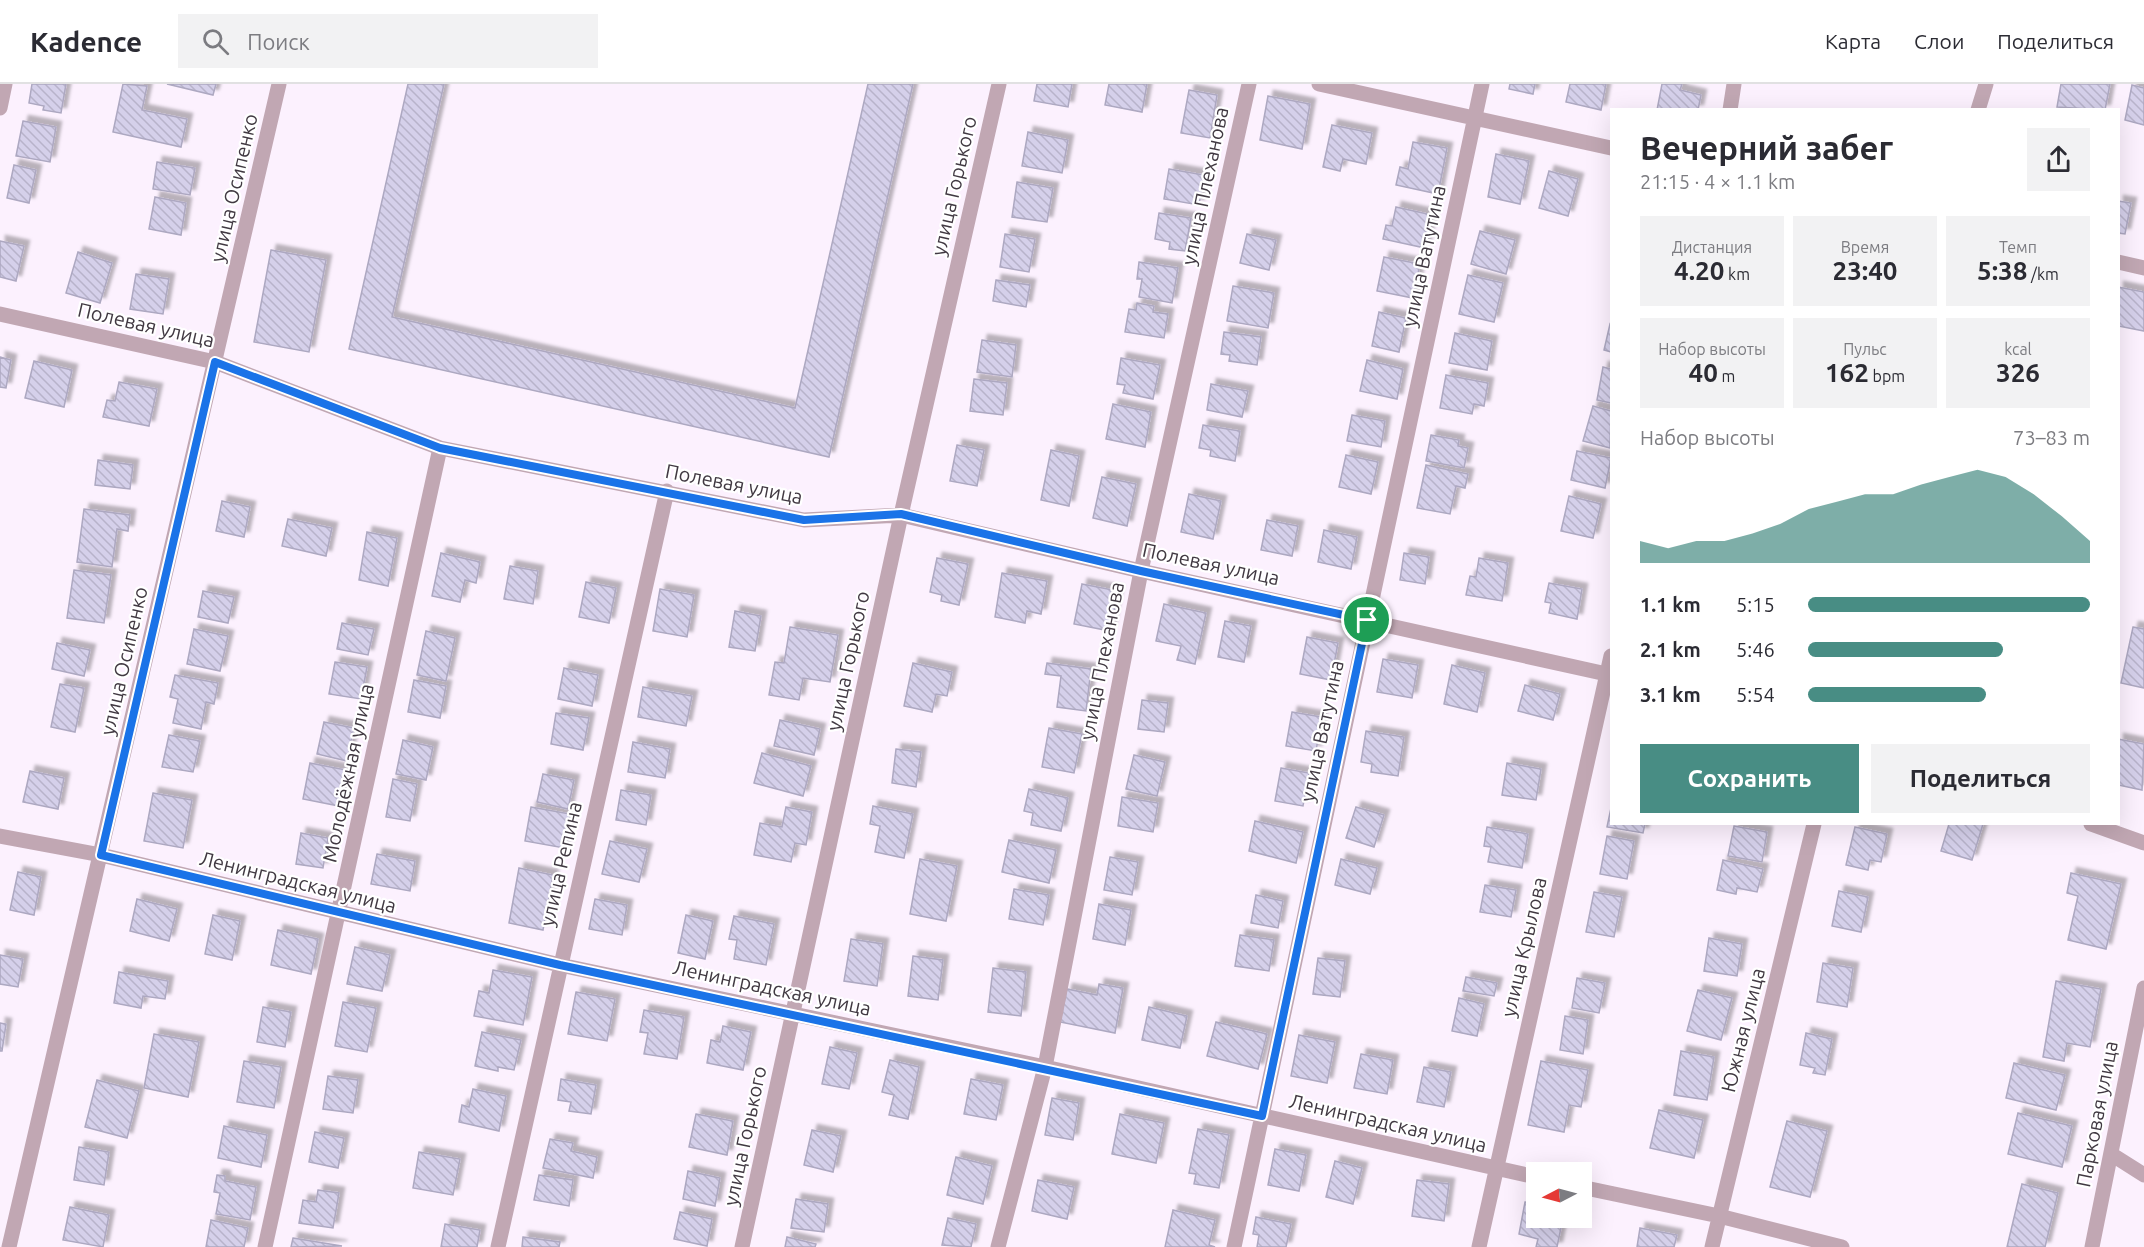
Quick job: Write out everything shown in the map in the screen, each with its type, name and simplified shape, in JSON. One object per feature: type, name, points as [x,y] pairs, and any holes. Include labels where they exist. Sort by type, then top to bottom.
[{"type":"street","points":[[0,108],[5,84]]},
{"type":"street","name":"улица Осипенко","points":[[9,1247],[279,84]]},
{"type":"street","name":"улица Горького","points":[[742,1247],[901,514],[999,84]]},
{"type":"street","name":"улица Плеханова","points":[[998,1247],[1045,1067],[1141,571],[1249,84]]},
{"type":"street","points":[[1319,84],[1610,148]]},
{"type":"street","name":"улица Ватутина","points":[[1234,1247],[1482,84]]},
{"type":"street","points":[[1730,108],[1734,84]]},
{"type":"street","points":[[1979,108],[1986,84]]},
{"type":"street","points":[[2120,262],[2144,268]]},
{"type":"street","name":"Полевая улица","points":[[0,314],[215,362],[440,448],[667,491],[804,520],[901,514],[1141,571],[1609,675]]},
{"type":"street","name":"Молодёжная улица","points":[[265,1247],[440,448]]},
{"type":"street","name":"улица Репина","points":[[498,1247],[667,491]]},
{"type":"street","name":"улица Крылова","points":[[1479,1247],[1609,675]]},
{"type":"street","name":"Южная улица","points":[[1712,1247],[1814,825]]},
{"type":"street","points":[[2094,825],[2144,843]]},
{"type":"street","name":"Ленинградская улица","points":[[0,836],[101,855],[339,914],[560,965],[1045,1067],[1526,1175]]},
{"type":"street","name":"Парковая улица","points":[[2092,1247],[2144,988]]},
{"type":"street","points":[[2111,1154],[2144,1175]]},
{"type":"street","points":[[1592,1189],[1719,1216],[1842,1247]]},
{"type":"building","points":[[32,84],[66,84],[61,113],[43,110],[44,106],[29,103]]},
{"type":"building","points":[[123,84],[147,86],[142,110],[187,119],[181,147],[113,132]]},
{"type":"building","points":[[167,84],[216,84],[213,95]]},
{"type":"building","points":[[408,84],[444,84],[392,317],[795,408],[868,84],[913,84],[829,457],[349,349]]},
{"type":"building","points":[[1037,84],[1072,84],[1068,107],[1034,101]]},
{"type":"building","points":[[1109,84],[1147,84],[1142,112],[1105,105]]},
{"type":"building","points":[[1510,84],[1535,84],[1533,94],[1509,89]]},
{"type":"building","points":[[1570,84],[1606,84],[1601,110],[1566,102]]},
{"type":"building","points":[[1662,84],[1682,84],[1680,90],[1701,95],[1698,108],[1657,108]]},
{"type":"building","points":[[2061,84],[2110,84],[2105,108],[2057,107]]},
{"type":"building","points":[[2132,85],[2144,88],[2144,125],[2125,120]]},
{"type":"building","points":[[1189,90],[1217,95],[1210,138],[1181,133]]},
{"type":"building","points":[[1268,96],[1310,104],[1302,149],[1260,140]]},
{"type":"building","points":[[23,121],[56,127],[50,162],[16,156]]},
{"type":"building","points":[[1332,125],[1372,133],[1366,164],[1343,159],[1340,171],[1323,167]]},
{"type":"building","points":[[1028,132],[1068,140],[1062,173],[1022,166]]},
{"type":"building","points":[[1413,142],[1447,148],[1438,194],[1396,185],[1400,167],[1408,169]]},
{"type":"building","points":[[1496,154],[1529,161],[1520,204],[1488,197]]},
{"type":"building","points":[[157,162],[195,168],[190,195],[153,189]]},
{"type":"building","points":[[14,165],[36,170],[29,203],[7,198]]},
{"type":"building","points":[[1169,169],[1204,175],[1199,205],[1164,199]]},
{"type":"building","points":[[1549,171],[1578,179],[1568,216],[1539,208]]},
{"type":"building","points":[[1017,182],[1053,188],[1047,222],[1012,217]]},
{"type":"building","points":[[155,197],[186,203],[181,235],[149,229]]},
{"type":"building","points":[[2120,201],[2131,203],[2125,234],[2120,233]]},
{"type":"building","points":[[1396,207],[1432,215],[1425,248],[1383,239],[1386,225],[1392,226]]},
{"type":"building","points":[[1159,213],[1191,218],[1185,251],[1169,249],[1170,242],[1155,239]]},
{"type":"building","points":[[1480,231],[1515,240],[1506,274],[1471,264]]},
{"type":"building","points":[[1005,234],[1035,239],[1029,272],[1000,267]]},
{"type":"building","points":[[1247,234],[1276,240],[1269,270],[1240,263]]},
{"type":"building","points":[[0,241],[24,246],[16,281],[0,277]]},
{"type":"building","points":[[271,250],[326,260],[309,352],[254,342]]},
{"type":"building","points":[[78,252],[112,263],[100,303],[66,293]]},
{"type":"building","points":[[1384,257],[1420,264],[1413,298],[1377,291]]},
{"type":"building","points":[[1139,262],[1178,268],[1172,303],[1139,297],[1142,279],[1137,279]]},
{"type":"building","points":[[136,274],[169,279],[163,314],[130,309]]},
{"type":"building","points":[[1468,275],[1503,283],[1494,322],[1459,314]]},
{"type":"building","points":[[996,280],[1030,285],[1026,307],[993,301]]},
{"type":"building","points":[[1233,286],[1274,293],[1268,328],[1227,321]]},
{"type":"building","points":[[2120,287],[2144,292],[2144,331],[2120,326]]},
{"type":"building","points":[[1137,303],[1154,306],[1153,312],[1168,314],[1164,338],[1125,332],[1129,309],[1136,310]]},
{"type":"building","points":[[1379,312],[1406,318],[1399,352],[1372,346]]},
{"type":"building","points":[[1610,324],[1610,352],[1604,350]]},
{"type":"building","points":[[1224,332],[1261,337],[1257,365],[1229,361],[1230,355],[1221,354]]},
{"type":"building","points":[[1455,333],[1492,341],[1487,370],[1449,363]]},
{"type":"building","points":[[982,340],[1016,345],[1012,377],[977,372]]},
{"type":"building","points":[[0,357],[11,360],[6,388],[0,387]]},
{"type":"building","points":[[1121,358],[1160,365],[1153,399],[1123,393],[1125,385],[1117,384]]},
{"type":"building","points":[[1367,360],[1403,369],[1397,399],[1360,391]]},
{"type":"building","points":[[34,361],[72,370],[64,407],[25,398]]},
{"type":"building","points":[[1603,367],[1610,369],[1610,403],[1597,400]]},
{"type":"building","points":[[1446,375],[1488,383],[1484,406],[1474,404],[1472,414],[1440,408]]},
{"type":"building","points":[[974,379],[1007,383],[1003,415],[970,411]]},
{"type":"building","points":[[119,382],[157,389],[149,426],[103,417],[107,400],[115,401]]},
{"type":"building","points":[[1211,384],[1248,391],[1242,417],[1207,410]]},
{"type":"building","points":[[1113,404],[1151,412],[1145,447],[1106,439]]},
{"type":"building","points":[[1593,406],[1610,411],[1610,448],[1583,441]]},
{"type":"building","points":[[1352,415],[1385,421],[1381,447],[1347,441]]},
{"type":"building","points":[[1203,425],[1240,431],[1235,461],[1210,456],[1211,450],[1199,448]]},
{"type":"building","points":[[1431,435],[1459,440],[1458,446],[1468,448],[1464,468],[1426,461]]},
{"type":"building","points":[[957,445],[984,450],[977,486],[950,481]]},
{"type":"building","points":[[1051,450],[1079,456],[1069,506],[1041,500]]},
{"type":"building","points":[[1577,451],[1610,458],[1605,488],[1571,480]]},
{"type":"building","points":[[1346,455],[1378,462],[1371,494],[1339,487]]},
{"type":"building","points":[[98,460],[133,465],[130,489],[95,485]]},
{"type":"building","points":[[1426,465],[1468,474],[1465,488],[1456,486],[1450,514],[1417,508]]},
{"type":"building","points":[[1102,477],[1136,484],[1127,526],[1093,518]]},
{"type":"building","points":[[1189,494],[1221,501],[1213,539],[1181,532]]},
{"type":"building","points":[[1569,496],[1601,504],[1593,538],[1561,531]]},
{"type":"building","points":[[222,501],[250,507],[244,537],[216,531]]},
{"type":"building","points":[[84,509],[130,515],[128,531],[117,529],[112,567],[77,562]]},
{"type":"building","points":[[288,519],[332,528],[326,556],[282,546]]},
{"type":"building","points":[[1267,520],[1298,526],[1292,556],[1261,550]]},
{"type":"building","points":[[1324,530],[1357,537],[1351,569],[1318,562]]},
{"type":"building","points":[[367,532],[397,538],[388,586],[359,580]]},
{"type":"building","points":[[441,553],[480,562],[476,583],[465,580],[460,602],[432,596]]},
{"type":"building","points":[[1404,553],[1429,557],[1425,584],[1400,580]]},
{"type":"building","points":[[937,558],[968,564],[959,605],[941,601],[942,595],[930,592]]},
{"type":"building","points":[[1479,558],[1508,563],[1502,601],[1466,595],[1470,576],[1476,577]]},
{"type":"building","points":[[510,566],[538,571],[533,604],[504,599]]},
{"type":"building","points":[[74,570],[111,575],[104,623],[67,618]]},
{"type":"building","points":[[1002,573],[1047,581],[1041,614],[1027,611],[1025,623],[995,617]]},
{"type":"building","points":[[586,582],[616,588],[609,623],[579,617]]},
{"type":"building","points":[[1549,583],[1582,589],[1577,619],[1549,613],[1551,603],[1545,602]]},
{"type":"building","points":[[1082,584],[1118,591],[1110,631],[1074,624]]},
{"type":"building","points":[[660,589],[694,595],[687,637],[653,631]]},
{"type":"building","points":[[203,591],[234,597],[228,623],[198,617]]},
{"type":"building","points":[[1164,604],[1206,613],[1195,664],[1177,660],[1181,646],[1156,641]]},
{"type":"building","points":[[735,611],[761,616],[755,651],[729,647]]},
{"type":"building","points":[[1225,621],[1251,626],[1244,662],[1218,657]]},
{"type":"building","points":[[342,623],[374,629],[368,655],[337,649]]},
{"type":"building","points":[[790,627],[838,635],[830,682],[803,678],[799,700],[769,695],[775,662],[784,663]]},
{"type":"building","points":[[2133,627],[2144,629],[2144,688],[2121,683]]},
{"type":"building","points":[[194,629],[228,636],[220,671],[187,664]]},
{"type":"building","points":[[426,631],[455,638],[446,681],[417,675]]},
{"type":"building","points":[[1307,637],[1338,643],[1331,680],[1300,674]]},
{"type":"building","points":[[57,643],[90,650],[84,676],[52,669]]},
{"type":"building","points":[[1383,659],[1418,665],[1412,698],[1377,692]]},
{"type":"building","points":[[335,662],[367,667],[361,699],[329,694]]},
{"type":"building","points":[[913,663],[952,672],[947,696],[936,694],[932,712],[904,706]]},
{"type":"building","points":[[1047,663],[1091,669],[1086,711],[1057,707],[1061,676],[1045,674]]},
{"type":"building","points":[[1452,665],[1485,673],[1477,712],[1444,704]]},
{"type":"building","points":[[564,668],[598,675],[592,706],[558,699]]},
{"type":"building","points":[[175,675],[218,683],[214,704],[206,702],[201,729],[173,723],[178,699],[170,697]]},
{"type":"building","points":[[414,680],[446,686],[440,718],[408,712]]},
{"type":"building","points":[[60,684],[84,688],[75,732],[51,727]]},
{"type":"building","points":[[1525,685],[1560,694],[1553,720],[1518,711]]},
{"type":"building","points":[[643,687],[692,696],[686,726],[638,717]]},
{"type":"building","points":[[1142,700],[1168,703],[1164,732],[1138,729]]},
{"type":"building","points":[[1292,712],[1322,717],[1316,751],[1286,746]]},
{"type":"building","points":[[556,713],[589,718],[583,750],[551,744]]},
{"type":"building","points":[[780,720],[820,729],[814,755],[774,746]]},
{"type":"building","points":[[324,722],[354,728],[347,761],[317,754]]},
{"type":"building","points":[[1049,728],[1082,734],[1074,773],[1042,767]]},
{"type":"building","points":[[1366,731],[1404,737],[1398,776],[1371,772],[1372,764],[1361,762]]},
{"type":"building","points":[[169,735],[200,741],[193,772],[162,767]]},
{"type":"building","points":[[2120,739],[2144,744],[2142,790],[2120,785]]},
{"type":"building","points":[[403,740],[433,747],[426,780],[396,774]]},
{"type":"building","points":[[633,742],[670,749],[665,778],[628,772]]},
{"type":"building","points":[[896,749],[921,752],[916,787],[892,783]]},
{"type":"building","points":[[762,753],[811,766],[803,796],[754,783]]},
{"type":"building","points":[[1134,755],[1165,762],[1157,796],[1126,789]]},
{"type":"building","points":[[310,763],[346,770],[339,806],[303,799]]},
{"type":"building","points":[[1507,763],[1541,769],[1536,800],[1502,795]]},
{"type":"building","points":[[1281,768],[1309,773],[1303,806],[1275,801]]},
{"type":"building","points":[[30,771],[64,778],[58,809],[23,802]]},
{"type":"building","points":[[543,774],[574,780],[568,809],[537,802]]},
{"type":"building","points":[[393,779],[417,784],[410,821],[386,817]]},
{"type":"building","points":[[1029,789],[1068,798],[1061,831],[1031,825],[1033,813],[1024,811]]},
{"type":"building","points":[[621,790],[651,795],[646,825],[616,820]]},
{"type":"building","points":[[153,793],[192,800],[183,848],[144,841]]},
{"type":"building","points":[[1122,797],[1158,803],[1153,832],[1118,826]]},
{"type":"building","points":[[873,806],[913,814],[904,858],[875,852],[880,826],[870,824]]},
{"type":"building","points":[[531,807],[570,814],[564,848],[525,841]]},
{"type":"building","points":[[786,807],[812,812],[806,845],[795,843],[791,862],[754,855],[760,823],[782,827]]},
{"type":"building","points":[[1356,807],[1384,815],[1374,847],[1346,838]]},
{"type":"building","points":[[1610,813],[1610,825],[1645,825],[1643,833],[1607,827]]},
{"type":"building","points":[[1255,821],[1303,832],[1296,863],[1249,851]]},
{"type":"building","points":[[1949,825],[1983,825],[1972,860],[1941,851]]},
{"type":"building","points":[[1734,826],[1767,832],[1762,862],[1728,856]]},
{"type":"building","points":[[1487,827],[1528,834],[1522,868],[1488,862],[1491,847],[1484,846]]},
{"type":"building","points":[[1855,827],[1887,834],[1881,862],[1870,860],[1868,870],[1846,865]]},
{"type":"building","points":[[301,833],[328,838],[323,868],[296,864]]},
{"type":"building","points":[[1607,836],[1634,841],[1627,879],[1600,874]]},
{"type":"building","points":[[1009,840],[1056,850],[1049,883],[1002,872]]},
{"type":"building","points":[[610,841],[647,849],[639,882],[602,874]]},
{"type":"building","points":[[377,854],[415,861],[410,891],[371,884]]},
{"type":"building","points":[[1110,857],[1138,862],[1132,895],[1104,890]]},
{"type":"building","points":[[920,859],[957,866],[946,921],[910,914]]},
{"type":"building","points":[[1341,859],[1377,868],[1370,894],[1335,885]]},
{"type":"building","points":[[1723,860],[1763,869],[1757,892],[1737,888],[1736,894],[1717,890]]},
{"type":"building","points":[[519,868],[553,875],[543,930],[509,923]]},
{"type":"building","points":[[18,872],[41,877],[34,915],[10,910]]},
{"type":"building","points":[[2071,873],[2121,884],[2106,949],[2068,940],[2078,896],[2067,893]]},
{"type":"building","points":[[1485,885],[1516,890],[1511,917],[1480,912]]},
{"type":"building","points":[[1014,889],[1049,895],[1043,925],[1009,919]]},
{"type":"building","points":[[1839,891],[1868,897],[1861,932],[1832,926]]},
{"type":"building","points":[[1594,892],[1622,897],[1614,937],[1586,932]]},
{"type":"building","points":[[1256,895],[1283,901],[1278,928],[1251,923]]},
{"type":"building","points":[[137,899],[177,909],[169,941],[130,931]]},
{"type":"building","points":[[595,899],[627,905],[622,935],[589,929]]},
{"type":"building","points":[[1099,904],[1131,910],[1125,945],[1093,939]]},
{"type":"building","points":[[213,915],[240,921],[232,960],[205,954]]},
{"type":"building","points":[[686,915],[713,921],[705,959],[678,953]]},
{"type":"building","points":[[734,916],[774,924],[766,965],[734,959],[737,940],[729,939]]},
{"type":"building","points":[[278,930],[318,939],[311,974],[271,965]]},
{"type":"building","points":[[1240,935],[1274,940],[1269,971],[1235,966]]},
{"type":"building","points":[[1709,938],[1742,944],[1737,976],[1704,971]]},
{"type":"building","points":[[851,939],[883,944],[877,986],[844,981]]},
{"type":"building","points":[[355,947],[390,955],[382,991],[347,984]]},
{"type":"building","points":[[0,955],[23,959],[18,987],[0,984]]},
{"type":"building","points":[[913,956],[943,960],[938,1000],[908,996]]},
{"type":"building","points":[[1318,958],[1345,961],[1340,997],[1313,994]]},
{"type":"building","points":[[1823,963],[1853,968],[1847,1007],[1817,1002]]},
{"type":"building","points":[[993,968],[1026,972],[1021,1016],[988,1012]]},
{"type":"building","points":[[493,970],[532,977],[523,1025],[474,1016],[479,991],[489,993]]},
{"type":"building","points":[[119,972],[168,981],[165,999],[143,996],[141,1008],[114,1003]]},
{"type":"building","points":[[1466,977],[1497,983],[1494,996],[1463,991]]},
{"type":"building","points":[[1577,978],[1605,983],[1599,1013],[1572,1008]]},
{"type":"building","points":[[2056,981],[2101,989],[2090,1047],[2067,1043],[2064,1061],[2043,1057]]},
{"type":"building","points":[[1099,984],[1123,988],[1115,1033],[1060,1022],[1067,989],[1097,995]]},
{"type":"building","points":[[1698,990],[1732,998],[1721,1040],[1687,1031]]},
{"type":"building","points":[[576,992],[615,999],[607,1041],[568,1034]]},
{"type":"building","points":[[1459,998],[1484,1004],[1477,1036],[1452,1031]]},
{"type":"building","points":[[343,1002],[376,1008],[367,1052],[335,1046]]},
{"type":"building","points":[[263,1007],[291,1012],[285,1047],[257,1042]]},
{"type":"building","points":[[1149,1007],[1187,1016],[1180,1048],[1142,1040]]},
{"type":"building","points":[[644,1010],[684,1017],[677,1059],[644,1054],[648,1033],[640,1032]]},
{"type":"building","points":[[1565,1016],[1588,1020],[1583,1054],[1560,1050]]},
{"type":"building","points":[[1216,1022],[1267,1034],[1258,1069],[1207,1056]]},
{"type":"building","points":[[0,1023],[6,1024],[2,1051],[0,1051]]},
{"type":"building","points":[[723,1026],[751,1032],[743,1070],[707,1063],[711,1040],[720,1042]]},
{"type":"building","points":[[482,1032],[521,1040],[514,1070],[498,1067],[498,1071],[475,1066]]},
{"type":"building","points":[[1806,1033],[1832,1039],[1825,1075],[1813,1073],[1815,1068],[1800,1065]]},
{"type":"building","points":[[154,1034],[199,1042],[188,1097],[144,1088]]},
{"type":"building","points":[[1299,1035],[1335,1042],[1327,1083],[1291,1076]]},
{"type":"building","points":[[830,1047],[857,1053],[849,1089],[822,1084]]},
{"type":"building","points":[[1681,1051],[1714,1057],[1707,1100],[1674,1095]]},
{"type":"building","points":[[1361,1054],[1393,1060],[1387,1094],[1354,1088]]},
{"type":"building","points":[[890,1060],[919,1067],[908,1119],[889,1115],[894,1095],[882,1092]]},
{"type":"building","points":[[244,1061],[281,1067],[274,1108],[237,1102]]},
{"type":"building","points":[[1541,1061],[1588,1070],[1581,1107],[1569,1105],[1564,1132],[1528,1125]]},
{"type":"building","points":[[2014,1063],[2065,1075],[2056,1110],[2006,1098]]},
{"type":"building","points":[[1424,1067],[1451,1072],[1444,1107],[1417,1102]]},
{"type":"building","points":[[328,1076],[358,1080],[353,1113],[323,1109]]},
{"type":"building","points":[[561,1079],[596,1085],[591,1114],[569,1111],[571,1102],[558,1100]]},
{"type":"building","points":[[971,1079],[1003,1085],[996,1120],[964,1114]]},
{"type":"building","points":[[97,1080],[139,1091],[127,1138],[85,1127]]},
{"type":"building","points":[[473,1089],[506,1096],[499,1131],[459,1122],[462,1105],[469,1107]]},
{"type":"building","points":[[1052,1098],[1079,1103],[1073,1140],[1045,1135]]},
{"type":"building","points":[[1659,1110],[1703,1120],[1694,1158],[1650,1148]]},
{"type":"building","points":[[2018,1113],[2072,1126],[2062,1167],[2008,1154]]},
{"type":"building","points":[[696,1114],[733,1121],[727,1155],[689,1147]]},
{"type":"building","points":[[1120,1114],[1164,1123],[1156,1163],[1112,1154]]},
{"type":"building","points":[[1787,1121],[1827,1131],[1810,1197],[1770,1187]]},
{"type":"building","points":[[224,1126],[267,1135],[261,1167],[218,1158]]},
{"type":"building","points":[[1198,1129],[1229,1135],[1219,1188],[1194,1184],[1196,1174],[1189,1173]]},
{"type":"building","points":[[812,1130],[841,1136],[833,1172],[804,1165]]},
{"type":"building","points":[[315,1132],[344,1138],[338,1168],[309,1162]]},
{"type":"building","points":[[550,1139],[573,1143],[571,1151],[597,1157],[593,1178],[543,1168]]},
{"type":"building","points":[[79,1147],[109,1152],[104,1185],[74,1180]]},
{"type":"building","points":[[1275,1149],[1306,1155],[1299,1191],[1268,1185]]},
{"type":"building","points":[[419,1152],[460,1159],[453,1195],[413,1188]]},
{"type":"building","points":[[956,1157],[992,1166],[983,1204],[947,1195]]},
{"type":"building","points":[[1335,1161],[1362,1168],[1353,1204],[1326,1197]]},
{"type":"building","points":[[688,1171],[720,1178],[715,1206],[683,1199]]},
{"type":"building","points":[[217,1175],[225,1176],[225,1181],[256,1187],[250,1220],[216,1214],[220,1193],[214,1192]]},
{"type":"building","points":[[539,1175],[573,1180],[569,1206],[534,1200]]},
{"type":"building","points":[[1038,1180],[1074,1187],[1067,1219],[1032,1211]]},
{"type":"building","points":[[1417,1180],[1449,1184],[1444,1221],[1412,1216]]},
{"type":"building","points":[[2022,1184],[2058,1193],[2045,1247],[2007,1247]]},
{"type":"building","points":[[318,1190],[339,1193],[333,1228],[299,1223],[303,1200],[316,1202]]},
{"type":"building","points":[[796,1199],[828,1204],[824,1232],[791,1228]]},
{"type":"building","points":[[1525,1202],[1526,1228],[1561,1228],[1557,1247],[1536,1247],[1538,1239],[1519,1234]]},
{"type":"building","points":[[70,1207],[109,1215],[103,1247],[63,1240]]},
{"type":"building","points":[[1173,1210],[1215,1220],[1209,1245],[1215,1247],[1165,1247]]},
{"type":"building","points":[[680,1212],[712,1219],[707,1246],[674,1239]]},
{"type":"building","points":[[1256,1217],[1291,1224],[1286,1247],[1257,1247],[1259,1235],[1253,1234]]},
{"type":"building","points":[[948,1218],[976,1224],[971,1247],[942,1245]]},
{"type":"building","points":[[211,1220],[248,1228],[244,1247],[206,1247]]},
{"type":"building","points":[[445,1224],[480,1230],[477,1247],[441,1247]]},
{"type":"building","points":[[1640,1228],[1677,1235],[1674,1247],[1637,1247]]},
{"type":"building","points":[[523,1237],[560,1242],[559,1247],[522,1247]]},
{"type":"building","points":[[787,1237],[816,1244],[815,1247],[785,1247]]},
{"type":"building","points":[[293,1238],[342,1246],[291,1247]]},
{"type":"route","points":[[215,362],[440,448],[667,491],[804,520],[901,514],[1141,571],[1367,620],[1262,1116],[1045,1067],[560,965],[339,914],[101,855],[215,362]]}]
